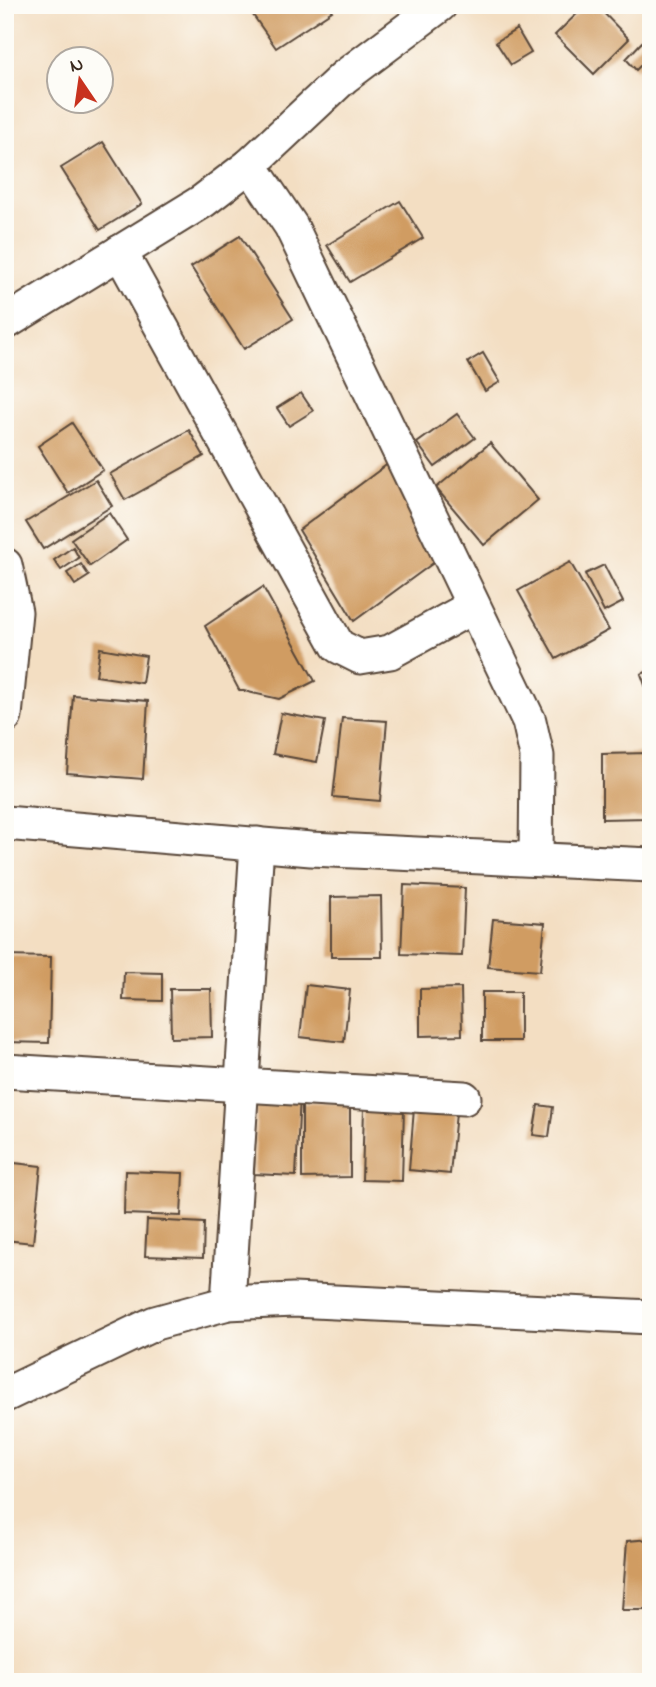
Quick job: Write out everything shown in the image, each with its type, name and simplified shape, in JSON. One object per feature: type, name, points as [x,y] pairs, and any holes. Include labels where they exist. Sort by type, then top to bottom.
[{"type":"street","points":[[5,323],[203,201],[250,165],[344,77],[440,5]]},
{"type":"street","points":[[250,165],[291,226],[529,722],[537,756],[536,859]]},
{"type":"street","points":[[120,252],[338,646],[360,657],[390,652],[472,607]]},
{"type":"street","points":[[5,565],[15,612],[5,716]]},
{"type":"street","points":[[5,822],[257,844],[651,865]]},
{"type":"street","points":[[229,1303],[257,844]]},
{"type":"street","points":[[5,1071],[464,1098]]},
{"type":"street","points":[[5,1395],[155,1323],[229,1303],[293,1300],[651,1317]]},
{"type":"building","points":[[246,5],[327,5],[332,11],[276,48]]},
{"type":"building","points":[[586,5],[596,5],[629,39],[594,74],[555,35]]},
{"type":"building","points":[[517,29],[531,53],[511,65],[496,42]]},
{"type":"building","points":[[642,42],[651,50],[651,55],[636,70],[626,59]]},
{"type":"building","points":[[5,138],[14,160],[5,164]]},
{"type":"building","points":[[103,142],[142,204],[100,230],[61,168]]},
{"type":"building","points":[[400,201],[423,238],[350,282],[327,245]]},
{"type":"building","points":[[240,236],[293,319],[244,349],[191,267]]},
{"type":"building","points":[[5,240],[13,253],[5,258]]},
{"type":"building","points":[[483,353],[500,382],[485,391],[468,362]]},
{"type":"building","points":[[301,393],[313,411],[289,426],[277,408]]},
{"type":"building","points":[[457,414],[475,438],[435,467],[417,443]]},
{"type":"building","points":[[72,423],[103,470],[68,493],[38,446]]},
{"type":"building","points":[[189,430],[204,456],[125,500],[110,474]]},
{"type":"building","points":[[490,443],[538,500],[484,545],[436,488]]},
{"type":"building","points":[[389,463],[436,561],[354,621],[299,530]]},
{"type":"building","points":[[96,480],[112,506],[43,549],[26,522]]},
{"type":"building","points":[[109,513],[127,540],[90,566],[71,539]]},
{"type":"building","points":[[73,547],[79,558],[61,570],[54,560]]},
{"type":"building","points":[[570,562],[609,630],[556,659],[518,591]]},
{"type":"building","points":[[81,564],[89,576],[75,585],[67,573]]},
{"type":"building","points":[[604,565],[623,602],[604,612],[585,574]]},
{"type":"building","points":[[263,587],[315,681],[279,699],[239,690],[205,626]]},
{"type":"building","points":[[100,648],[146,656],[142,683],[96,676]]},
{"type":"building","points":[[651,670],[651,699],[650,699],[641,674]]},
{"type":"building","points":[[73,695],[148,701],[143,779],[67,773]]},
{"type":"building","points":[[281,713],[325,721],[317,762],[273,754]]},
{"type":"building","points":[[342,718],[387,721],[380,801],[333,797]]},
{"type":"building","points":[[649,753],[648,818],[602,819],[602,754]]},
{"type":"building","points":[[404,885],[465,888],[462,956],[401,954]]},
{"type":"building","points":[[381,896],[382,957],[331,957],[331,897]]},
{"type":"building","points":[[493,919],[545,923],[540,971],[488,967]]},
{"type":"building","points":[[5,956],[51,957],[49,1043],[5,1042]]},
{"type":"building","points":[[124,972],[162,973],[162,1001],[123,1000]]},
{"type":"building","points":[[306,985],[350,990],[344,1042],[300,1037]]},
{"type":"building","points":[[461,988],[462,1035],[420,1036],[420,989]]},
{"type":"building","points":[[170,989],[211,989],[212,1037],[171,1038]]},
{"type":"building","points":[[482,992],[520,992],[520,1041],[482,1041]]},
{"type":"building","points":[[257,1093],[300,1095],[296,1176],[254,1174]]},
{"type":"building","points":[[302,1102],[350,1102],[350,1177],[302,1178]]},
{"type":"building","points":[[538,1105],[553,1107],[549,1137],[533,1135]]},
{"type":"building","points":[[364,1107],[404,1108],[402,1181],[362,1180]]},
{"type":"building","points":[[414,1109],[456,1113],[450,1174],[409,1170]]},
{"type":"building","points":[[5,1162],[41,1166],[33,1243],[5,1240]]},
{"type":"building","points":[[125,1171],[183,1173],[181,1216],[124,1214]]},
{"type":"building","points":[[147,1220],[204,1223],[203,1258],[145,1256]]},
{"type":"building","points":[[651,1539],[651,1610],[622,1610],[627,1541]]}]
